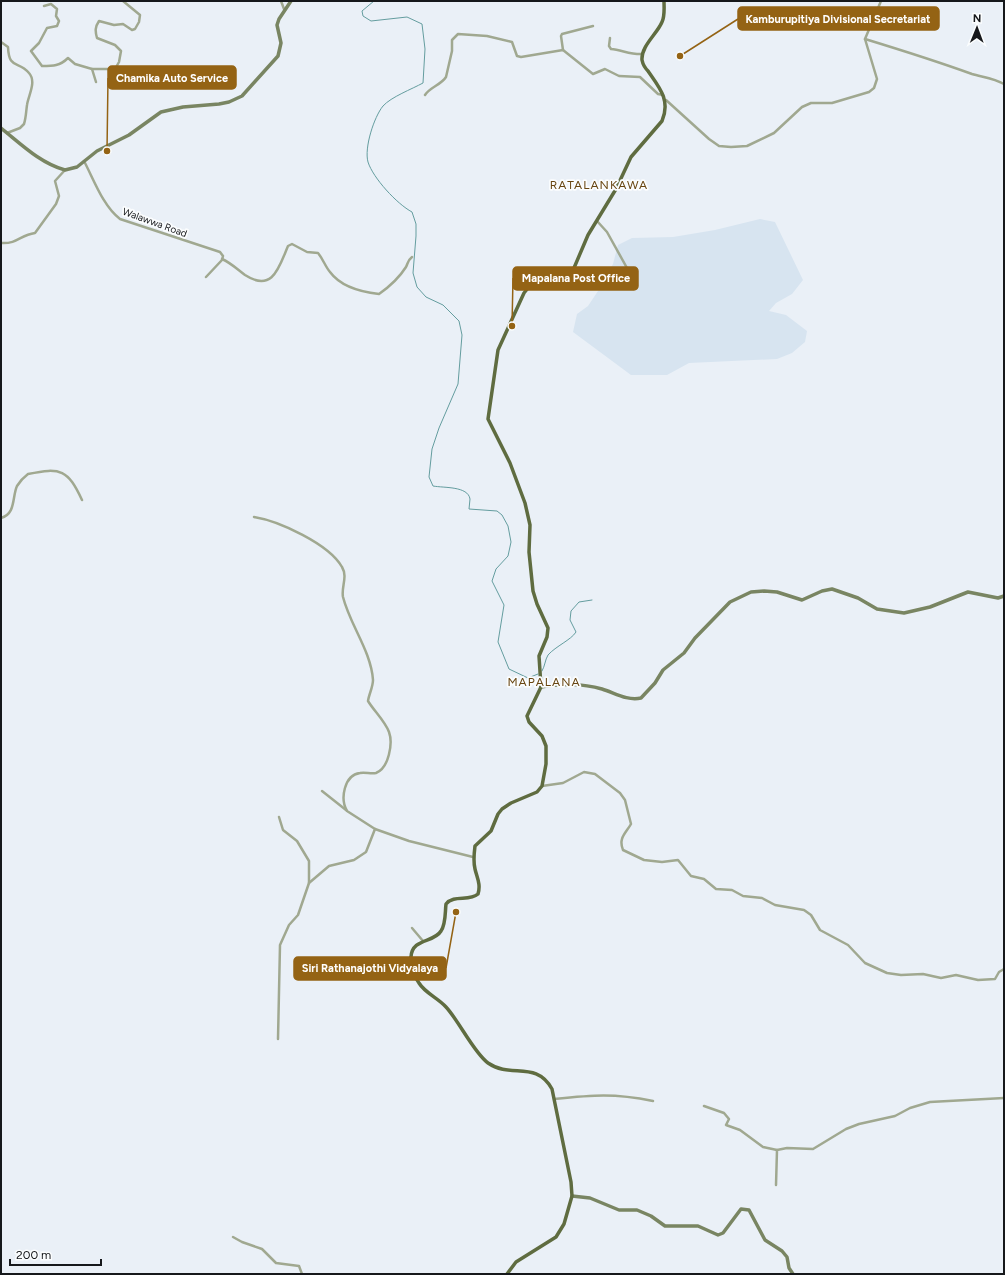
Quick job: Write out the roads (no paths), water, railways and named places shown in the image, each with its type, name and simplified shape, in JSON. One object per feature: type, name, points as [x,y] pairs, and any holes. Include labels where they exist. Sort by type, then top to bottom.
[{"type":"main road","points":[[1,128],[24,148],[65,170],[77,167],[97,150],[129,135],[161,112],[177,108],[229,102],[242,96],[278,56],[281,43],[277,25],[284,9],[291,1]]},
{"type":"main road","points":[[507,1274],[516,1262],[556,1237],[564,1224],[572,1196],[571,1182],[550,1084],[540,1075],[532,1071],[498,1069],[486,1062],[446,1006],[420,985],[413,974],[411,957],[416,946],[440,933],[448,901],[455,899],[467,899],[478,894],[480,884],[475,869],[475,846],[491,831],[498,814],[502,809],[511,803],[537,792],[542,786],[546,764],[546,746],[542,736],[529,722],[528,716],[541,687],[539,656],[547,637],[548,628],[533,591],[529,552],[530,524],[525,503],[510,463],[488,419],[490,394],[498,350],[524,293],[532,283],[560,281],[571,275],[596,221],[616,189],[631,157],[662,121],[665,115],[666,100],[663,93],[643,64],[643,54],[662,22],[664,1]]},
{"type":"main road","points":[[541,687],[558,684],[573,684],[602,689],[627,698],[641,698],[655,683],[663,670],[684,653],[695,638],[725,606],[751,592],[777,592],[802,600],[822,591],[832,589],[858,598],[877,609],[904,613],[930,607],[968,592],[998,598],[1004,596]]},
{"type":"main road","points":[[572,1196],[590,1198],[619,1210],[637,1210],[651,1216],[665,1226],[698,1226],[718,1234],[723,1233],[741,1208],[749,1210],[765,1240],[782,1251],[787,1257],[789,1268],[793,1274]]},
{"type":"street","points":[[44,6],[51,4],[57,9],[56,16],[59,21],[57,26],[47,28],[39,42],[31,51],[42,66],[54,66],[63,63],[68,58],[75,64],[92,69],[115,69],[121,57],[121,51],[115,45],[96,38],[95,32],[99,22],[114,25],[123,24],[132,30],[135,29],[139,22],[140,15],[123,1]]},
{"type":"street","points":[[281,1],[284,9]]},
{"type":"street","points":[[666,100],[709,139],[719,146],[731,147],[747,146],[774,133],[802,107],[811,103],[832,103],[869,92],[874,88],[877,79],[865,39],[880,1]]},
{"type":"street","points":[[592,26],[562,34],[563,50],[593,74],[606,69],[619,76],[637,76],[643,79],[658,94],[661,95],[663,93]]},
{"type":"street","points":[[425,95],[427,90],[444,80],[446,77],[452,51],[452,40],[458,34],[487,36],[512,42],[517,56],[521,57],[563,50]]},
{"type":"street","points":[[610,38],[609,46],[611,49],[622,50],[627,53],[643,54]]},
{"type":"street","points":[[865,39],[910,52],[980,77],[998,80],[1004,84]]},
{"type":"street","points":[[1,42],[8,47],[9,60],[13,64],[23,67],[29,73],[32,83],[24,124],[20,128],[7,133]]},
{"type":"street","points":[[92,69],[96,82]]},
{"type":"street","name":"Walawwa Road","points":[[84,161],[106,202],[115,215],[120,219],[220,252],[223,256],[222,259]]},
{"type":"street","points":[[1,243],[11,244],[26,234],[36,233],[56,204],[58,196],[55,181],[65,170]]},
{"type":"street","points":[[596,221],[607,232],[627,268]]},
{"type":"street","points":[[206,277],[222,259],[253,280],[264,282],[270,280],[277,272],[288,246],[292,244],[307,252],[318,253],[323,259],[329,272],[343,283],[354,289],[379,294],[397,278],[406,266],[408,260],[412,257]]},
{"type":"street","points":[[1,518],[6,516],[11,511],[17,486],[28,474],[51,470],[67,475],[74,483],[82,500]]},
{"type":"street","points":[[254,517],[269,519],[310,538],[326,549],[342,567],[345,576],[343,597],[364,649],[373,680],[368,701],[385,724],[390,739],[387,760],[381,770],[375,773],[360,773],[348,782],[343,794],[347,811]]},
{"type":"street","points":[[542,786],[563,782],[584,772],[595,774],[608,782],[625,800],[631,824],[623,833],[621,845],[623,850],[644,860],[662,862],[678,860],[691,876],[704,879],[716,889],[732,890],[743,896],[762,898],[775,905],[804,910],[811,915],[820,930],[848,945],[865,963],[887,972],[901,975],[923,974],[941,978],[956,975],[978,980],[991,981],[995,979],[999,972],[1004,969]]},
{"type":"street","points":[[322,791],[347,811],[375,829],[427,847],[474,857]]},
{"type":"street","points":[[278,1039],[280,945],[289,925],[298,914],[310,883],[309,861],[297,840],[283,830],[279,817]]},
{"type":"street","points":[[310,883],[329,866],[354,860],[366,852],[375,829]]},
{"type":"street","points":[[412,928],[423,941]]},
{"type":"street","points":[[554,1099],[614,1094],[652,1101]]},
{"type":"street","points":[[704,1106],[724,1113],[729,1119],[726,1126],[740,1130],[763,1147],[777,1150],[787,1148],[813,1149],[846,1129],[895,1116],[910,1108],[930,1102],[1004,1098]]},
{"type":"street","points":[[776,1185],[777,1150]]},
{"type":"street","points":[[233,1237],[262,1249],[276,1263],[299,1266],[302,1274]]},
{"type":"waterway","points":[[374,1],[362,11],[363,16],[371,21],[407,17],[422,24],[425,49],[423,83],[396,96],[383,106],[373,125],[367,149],[368,162],[380,183],[386,190],[412,212],[416,224],[413,273],[417,287],[426,297],[443,305],[459,321],[462,335],[458,384],[439,428],[432,449],[429,477],[433,486],[455,488],[465,492],[470,499],[469,509],[497,511],[502,515],[508,526],[511,542],[508,556],[496,569],[492,581],[504,605],[498,642],[509,669],[528,678],[538,674]]},
{"type":"waterway","points":[[542,671],[548,655],[571,638],[576,632],[570,620],[571,611],[579,602],[592,600]]},
{"type":"place","name":"Kamburupitiya Divisional Secretariat","points":[[680,56]]},
{"type":"place","name":"Chamika Auto Service","points":[[107,151]]},
{"type":"place","name":"Mapalana Post Office","points":[[512,326]]},
{"type":"place","name":"Siri Rathanajothi Vidyalaya","points":[[456,912]]},
{"type":"district","name":"RATALANKAWA","points":[[599,185]]},
{"type":"district","name":"MAPALANA","points":[[544,682]]}]
